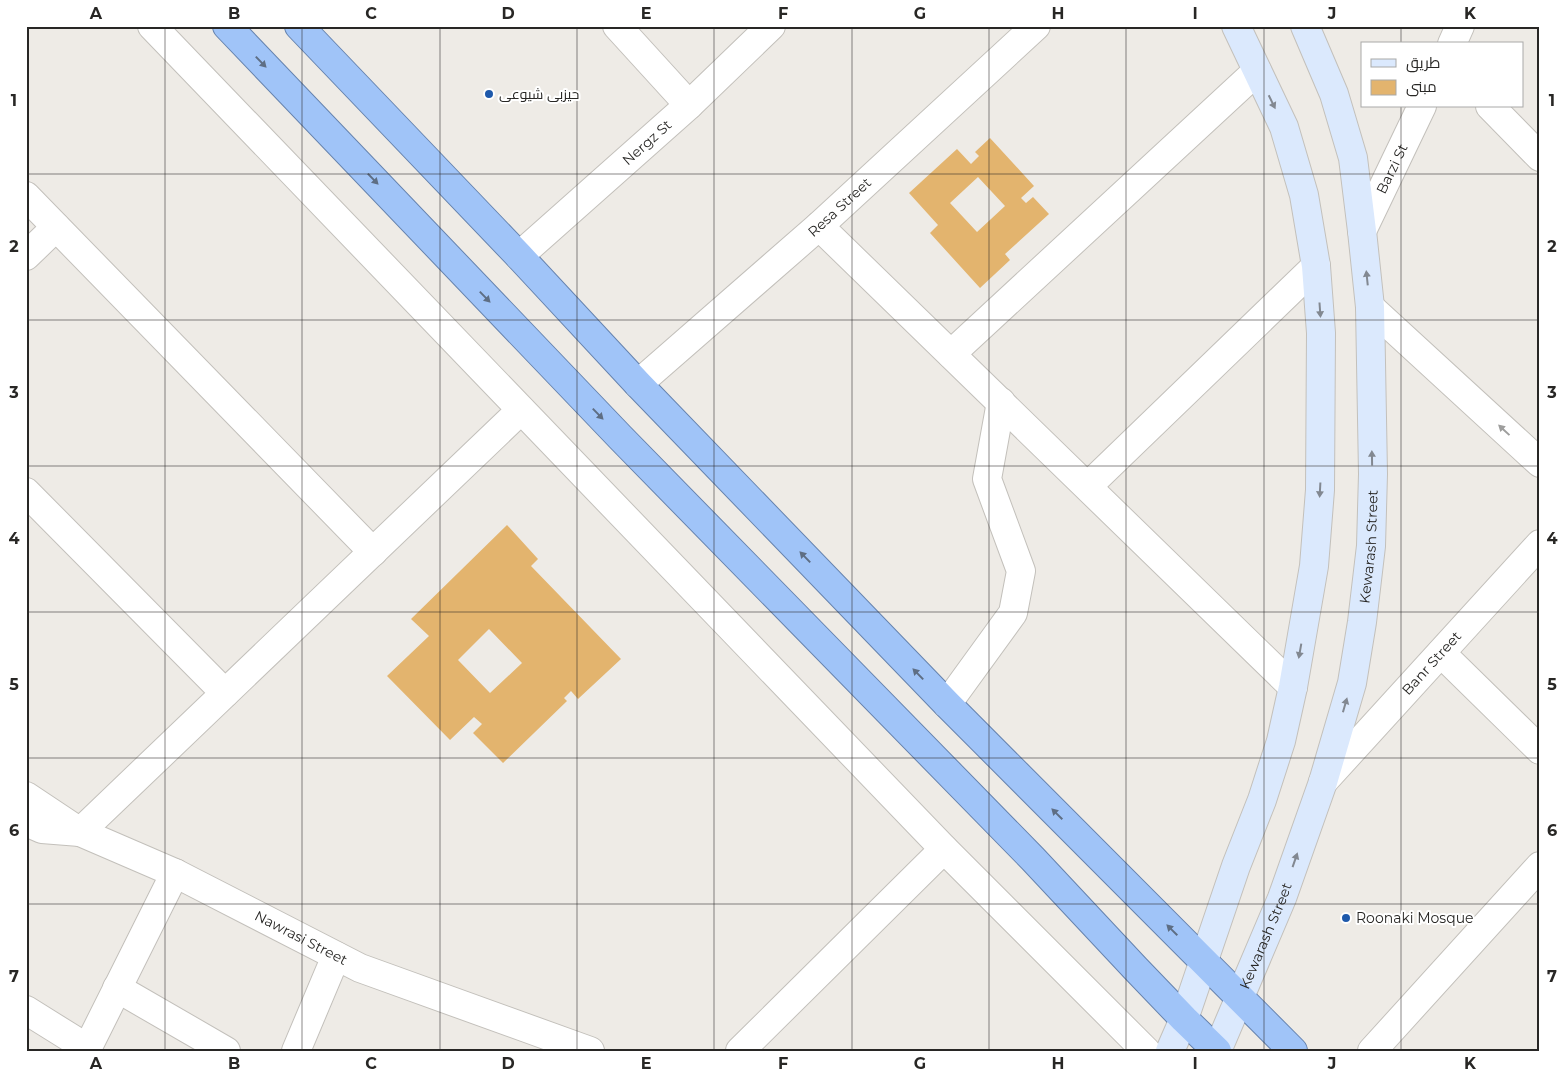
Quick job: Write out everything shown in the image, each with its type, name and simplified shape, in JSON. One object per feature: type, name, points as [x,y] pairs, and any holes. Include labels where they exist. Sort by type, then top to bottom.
[{"type":"highway","points":[[227,26],[620,438],[1033,859],[1184,1019],[1217,1051]]},
{"type":"highway","points":[[299,26],[520,256],[638,384],[947,704],[1293,1051]]},
{"type":"main road","points":[[1170,1051],[1184,1019],[1281,741],[1293,687],[1314,566],[1320,490],[1321,333],[1316,266],[1304,195],[1284,126],[1236,26]]},
{"type":"main road","name":"Kewarash Street","points":[[1217,1051],[1282,898],[1323,782],[1352,683],[1362,622],[1371,546],[1373,474],[1370,307],[1353,158],[1334,94],[1305,26]]},
{"type":"street","points":[[152,26],[944,849],[1146,1051]]},
{"type":"street","points":[[617,26],[689,105]]},
{"type":"street","name":"Nergz St","points":[[520,256],[689,105],[771,26]]},
{"type":"street","name":"Resa Street","points":[[638,384],[820,226],[1036,26]]},
{"type":"street","points":[[1453,42],[1460,26]]},
{"type":"street","points":[[951,354],[1257,71]]},
{"type":"street","name":"Barzi St","points":[[1362,231],[1421,108]]},
{"type":"street","points":[[1492,108],[1540,157]]},
{"type":"street","points":[[26,196],[373,552]]},
{"type":"street","points":[[820,226],[1293,687]]},
{"type":"street","points":[[26,256],[56,227]]},
{"type":"street","points":[[1088,486],[1316,266]]},
{"type":"street","points":[[1370,307],[1540,463]]},
{"type":"street","points":[[947,704],[1013,613],[1015,605],[1021,571],[987,479],[1001,402]]},
{"type":"street","points":[[26,822],[42,829],[80,832],[522,410]]},
{"type":"street","points":[[26,492],[225,693]]},
{"type":"street","name":"Banr Street","points":[[1323,782],[1540,544]]},
{"type":"street","points":[[1441,653],[1540,750]]},
{"type":"street","name":"Nawrasi Street","points":[[26,796],[80,832],[175,873],[360,968],[590,1051]]},
{"type":"street","points":[[740,1051],[944,849]]},
{"type":"street","points":[[1372,1051],[1540,866]]},
{"type":"street","points":[[26,1010],[87,1049],[175,873]]},
{"type":"street","points":[[296,1051],[336,956]]},
{"type":"street","points":[[117,988],[226,1051]]},
{"type":"building","points":[[990,138],[1034,186],[1021,198],[1026,203],[1033,197],[1049,214],[1005,254],[1010,260],[980,288],[930,233],[938,225],[909,193],[957,149],[971,164],[979,156],[975,152]],"holes":[[[978,177],[1005,206],[977,232],[950,203]]]},
{"type":"building","points":[[507,525],[538,559],[531,566],[621,659],[578,699],[571,691],[564,698],[567,701],[503,763],[473,733],[482,724],[474,717],[450,740],[387,676],[429,636],[411,619]],"holes":[[[489,629],[522,663],[490,693],[458,660]]]},
{"type":"place","name":"حیزبی شیوعی","points":[[489,94]]},
{"type":"place","name":"Roonaki Mosque","points":[[1346,918]]}]
